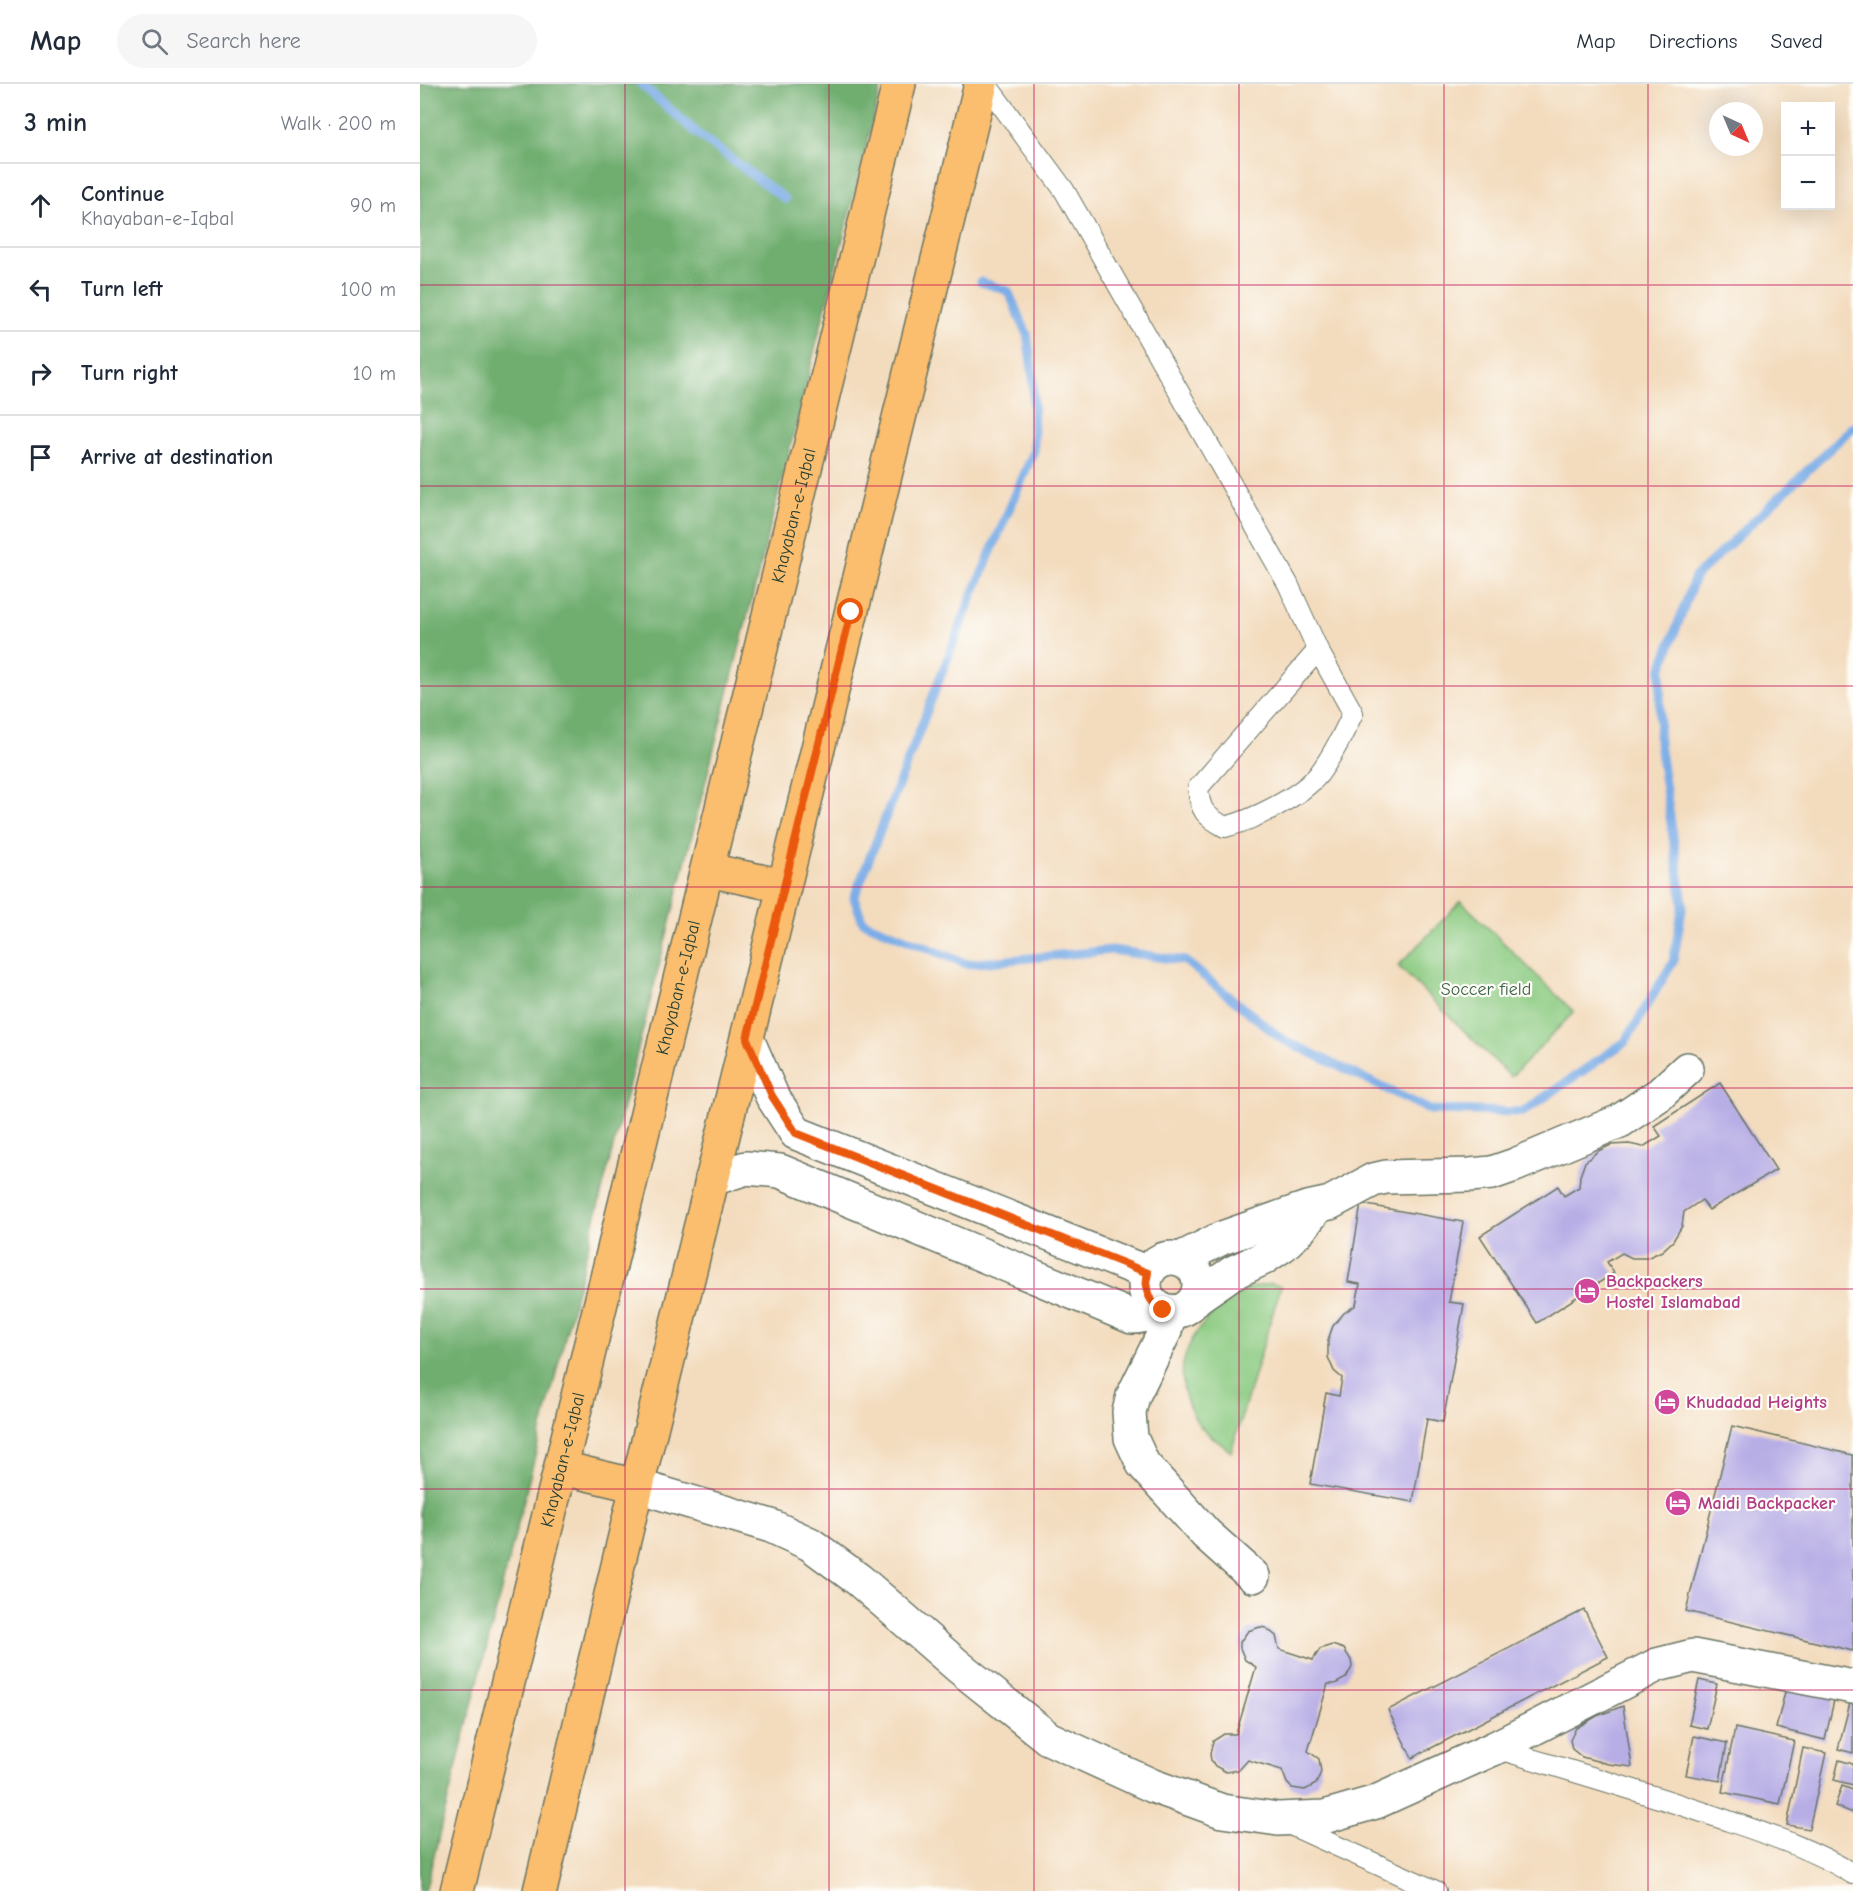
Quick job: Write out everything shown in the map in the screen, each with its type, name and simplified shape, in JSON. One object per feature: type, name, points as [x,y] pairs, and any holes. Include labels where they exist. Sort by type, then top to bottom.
[{"type":"main road","name":"Khayaban-e-Iqbal","points":[[457,1891],[899,84]]},
{"type":"main road","points":[[540,1891],[981,84]]},
{"type":"main road","points":[[708,870],[784,886]]},
{"type":"main road","points":[[562,1468],[637,1486]]},
{"type":"street","points":[[747,1039],[772,1096],[796,1133],[1148,1273]]},
{"type":"street","points":[[1174,1305],[1148,1295],[1146,1288],[1148,1273],[1158,1262],[1165,1259],[1180,1259],[1230,1235],[1307,1208],[1330,1203],[1373,1180],[1386,1177],[1492,1173],[1515,1165],[1620,1121],[1659,1094],[1687,1069]]},
{"type":"street","points":[[712,1179],[746,1168],[780,1171],[1132,1317],[1142,1317],[1174,1305],[1263,1259],[1300,1229],[1317,1207]]},
{"type":"street","points":[[1180,1259],[1191,1266],[1198,1276],[1198,1291],[1174,1305],[1165,1331],[1133,1396],[1129,1412],[1131,1438],[1143,1464],[1206,1534],[1252,1576]]},
{"type":"street","points":[[637,1486],[771,1526],[810,1544],[859,1580],[968,1675],[1048,1738],[1153,1786],[1222,1811],[1278,1819],[1324,1817],[1376,1802],[1495,1748],[1658,1665],[1693,1656],[1853,1687]]},
{"type":"lane","points":[[986,84],[1064,190],[1288,584],[1318,650],[1353,712],[1336,749],[1317,776],[1288,799],[1245,822],[1225,826],[1209,818],[1200,806],[1198,788],[1318,650]]},
{"type":"lane","points":[[1495,1748],[1768,1834],[1834,1862],[1853,1874]]},
{"type":"lane","points":[[1278,1819],[1436,1891]]},
{"type":"green space","points":[[420,84],[882,84],[425,1891],[420,1891]]},
{"type":"green space","name":"Soccer field","points":[[1461,901],[1574,1012],[1511,1077],[1398,966]]},
{"type":"green space","points":[[1272,1284],[1281,1286],[1231,1452],[1197,1422],[1184,1392],[1183,1365],[1193,1339],[1201,1326],[1216,1310],[1244,1290]]},
{"type":"building","points":[[1720,1083],[1776,1170],[1709,1210],[1702,1200],[1684,1212],[1682,1226],[1673,1241],[1662,1251],[1647,1258],[1632,1258],[1622,1253],[1607,1262],[1614,1273],[1537,1323],[1480,1236],[1558,1186],[1564,1196],[1579,1187],[1585,1162],[1598,1151],[1611,1145],[1629,1144],[1643,1147],[1661,1136],[1654,1126]]},
{"type":"building","points":[[1361,1204],[1463,1222],[1449,1302],[1464,1304],[1443,1422],[1427,1419],[1413,1502],[1310,1484],[1326,1393],[1339,1396],[1342,1378],[1334,1371],[1328,1357],[1328,1340],[1333,1326],[1344,1313],[1356,1305],[1360,1284],[1348,1282]]},
{"type":"building","points":[[1732,1426],[1853,1455],[1853,1651],[1686,1611]]},
{"type":"building","points":[[1584,1610],[1608,1657],[1412,1758],[1388,1710]]},
{"type":"building","points":[[1260,1627],[1266,1628],[1276,1636],[1279,1649],[1313,1660],[1320,1649],[1332,1645],[1344,1649],[1351,1660],[1352,1667],[1346,1678],[1335,1684],[1328,1684],[1308,1751],[1319,1759],[1321,1772],[1316,1784],[1305,1790],[1292,1788],[1287,1783],[1282,1770],[1248,1760],[1239,1770],[1226,1772],[1215,1766],[1211,1760],[1213,1741],[1224,1734],[1236,1734],[1256,1667],[1245,1660],[1240,1642],[1248,1631]]},
{"type":"building","points":[[1699,1680],[1717,1684],[1707,1729],[1689,1725]]},
{"type":"building","points":[[1787,1684],[1835,1696],[1825,1740],[1776,1728]]},
{"type":"building","points":[[1850,1703],[1853,1703],[1853,1753],[1838,1749]]},
{"type":"building","points":[[1623,1706],[1632,1767],[1582,1757],[1572,1749],[1570,1740],[1576,1728],[1597,1716]]},
{"type":"building","points":[[1735,1728],[1794,1741],[1780,1804],[1722,1792]]},
{"type":"building","points":[[1694,1736],[1727,1743],[1720,1781],[1686,1775]]},
{"type":"building","points":[[1803,1748],[1826,1753],[1809,1829],[1787,1825]]},
{"type":"building","points":[[1839,1760],[1853,1764],[1853,1785],[1834,1780]]},
{"type":"building","points":[[1842,1786],[1853,1790],[1853,1813],[1835,1806]]},
{"type":"waterway","points":[[641,84],[699,135],[785,199]]},
{"type":"waterway","points":[[981,282],[1008,291],[1027,334],[1033,377],[1034,451],[972,596],[854,898],[863,922],[967,964],[1112,950],[1185,961],[1282,1039],[1430,1110],[1523,1112],[1625,1042],[1673,962],[1683,904],[1659,743],[1661,670],[1695,577],[1853,427]]},
{"type":"place","name":"Backpackers Hostel Islamabad","points":[[1587,1291]]},
{"type":"place","name":"Khudadad Heights","points":[[1667,1402]]},
{"type":"place","name":"Maidi Backpacker","points":[[1678,1503]]},
{"type":"route","points":[[851,612],[747,1039],[772,1096],[796,1133],[1148,1273],[1146,1280],[1148,1295],[1156,1306],[1163,1310]]}]
